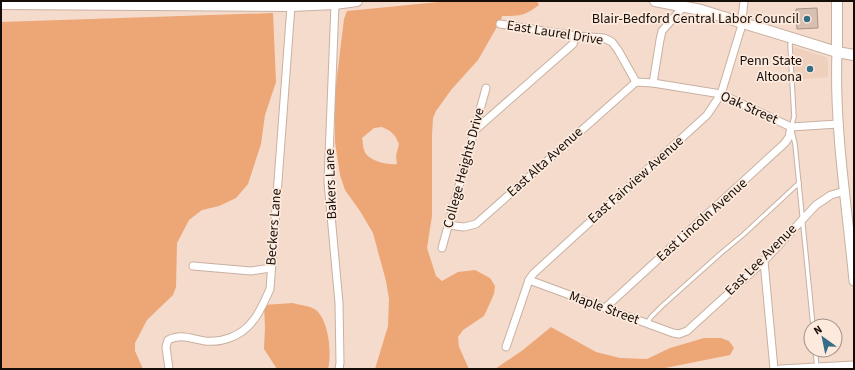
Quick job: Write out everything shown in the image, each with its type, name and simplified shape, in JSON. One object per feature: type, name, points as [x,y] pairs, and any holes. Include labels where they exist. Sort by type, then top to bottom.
[{"type":"main road","points":[[1,4],[222,3],[291,6],[335,4],[357,1]]},
{"type":"main road","points":[[655,1],[684,6],[742,21],[837,52],[854,55]]},
{"type":"main road","points":[[837,1],[837,52]]},
{"type":"street","name":"East Fairview Avenue","points":[[506,347],[529,280],[533,274],[707,115],[721,94],[742,21],[744,1]]},
{"type":"street","name":"Bakers Lane","points":[[335,4],[328,182],[339,303],[339,366]]},
{"type":"street","name":"Beckers Lane","points":[[169,369],[166,347],[168,340],[175,336],[205,341],[230,338],[252,322],[262,307],[270,289],[291,6]]},
{"type":"street","points":[[653,83],[662,31],[684,6]]},
{"type":"street","name":"East Laurel Drive","points":[[500,24],[576,36],[604,38],[612,42],[618,50],[636,82]]},
{"type":"street","points":[[474,131],[573,44],[576,36]]},
{"type":"street","points":[[837,52],[836,88],[838,124],[845,191],[852,234],[854,281]]},
{"type":"street","name":"Oak Street","points":[[636,82],[653,83],[721,94],[791,127],[838,124]]},
{"type":"street","name":"East Alta Avenue","points":[[448,225],[464,227],[476,224],[636,82]]},
{"type":"street","name":"College Heights Drive","points":[[442,248],[486,88]]},
{"type":"street","name":"East Lincoln Avenue","points":[[605,308],[785,143],[791,127]]},
{"type":"street","name":"East Lee Avenue","points":[[680,334],[687,331],[764,261],[816,205],[840,191],[845,191]]},
{"type":"street","points":[[764,261],[774,369]]},
{"type":"street","points":[[193,266],[251,271],[271,268]]},
{"type":"street","name":"Maple Street","points":[[529,280],[647,324],[680,334]]},
{"type":"street","points":[[780,369],[854,365]]},
{"type":"lane","points":[[792,38],[790,45],[794,117],[791,127],[795,144],[812,318]]},
{"type":"lane","points":[[647,324],[651,317],[662,306],[744,234],[799,183]]},
{"type":"lane","points":[[816,358],[817,367]]},
{"type":"shaded area","points":[[449,1],[537,1],[539,5],[522,15],[502,16],[500,24],[478,60],[451,90],[436,111],[433,118],[432,216],[427,248],[436,276],[442,281],[458,272],[475,270],[490,278],[495,286],[494,294],[484,316],[463,330],[458,337],[459,347],[469,369],[375,369],[388,326],[389,299],[386,281],[373,233],[345,190],[340,175],[335,142],[335,93],[344,19],[347,11]],"holes":[[[382,127],[390,131],[395,136],[399,144],[396,156],[397,164],[376,161],[366,154],[364,148],[362,138],[374,128]]]},
{"type":"shaded area","points":[[273,13],[276,82],[265,115],[261,144],[248,184],[236,198],[219,206],[202,210],[189,220],[177,243],[176,287],[173,295],[147,320],[135,343],[135,351],[143,369],[1,369],[1,22]]},
{"type":"shaded area","name":"Penn State Altoona","points":[[793,47],[826,57],[828,60],[828,77],[793,80],[791,48]]},
{"type":"shaded area","points":[[293,303],[316,310],[324,322],[327,330],[330,355],[328,369],[277,369],[264,349],[264,305]]},
{"type":"shaded area","points":[[551,327],[596,352],[620,358],[647,359],[670,348],[704,338],[721,338],[729,341],[734,348],[730,355],[660,369],[495,369],[523,350]]},
{"type":"building","name":"Blair-Bedford Central Labor Council","points":[[817,8],[818,28],[797,29],[796,9]]},
{"type":"place","name":"Blair-Bedford Central Labor Council","points":[[807,19]]},
{"type":"place","name":"Penn State Altoona","points":[[810,69]]}]
